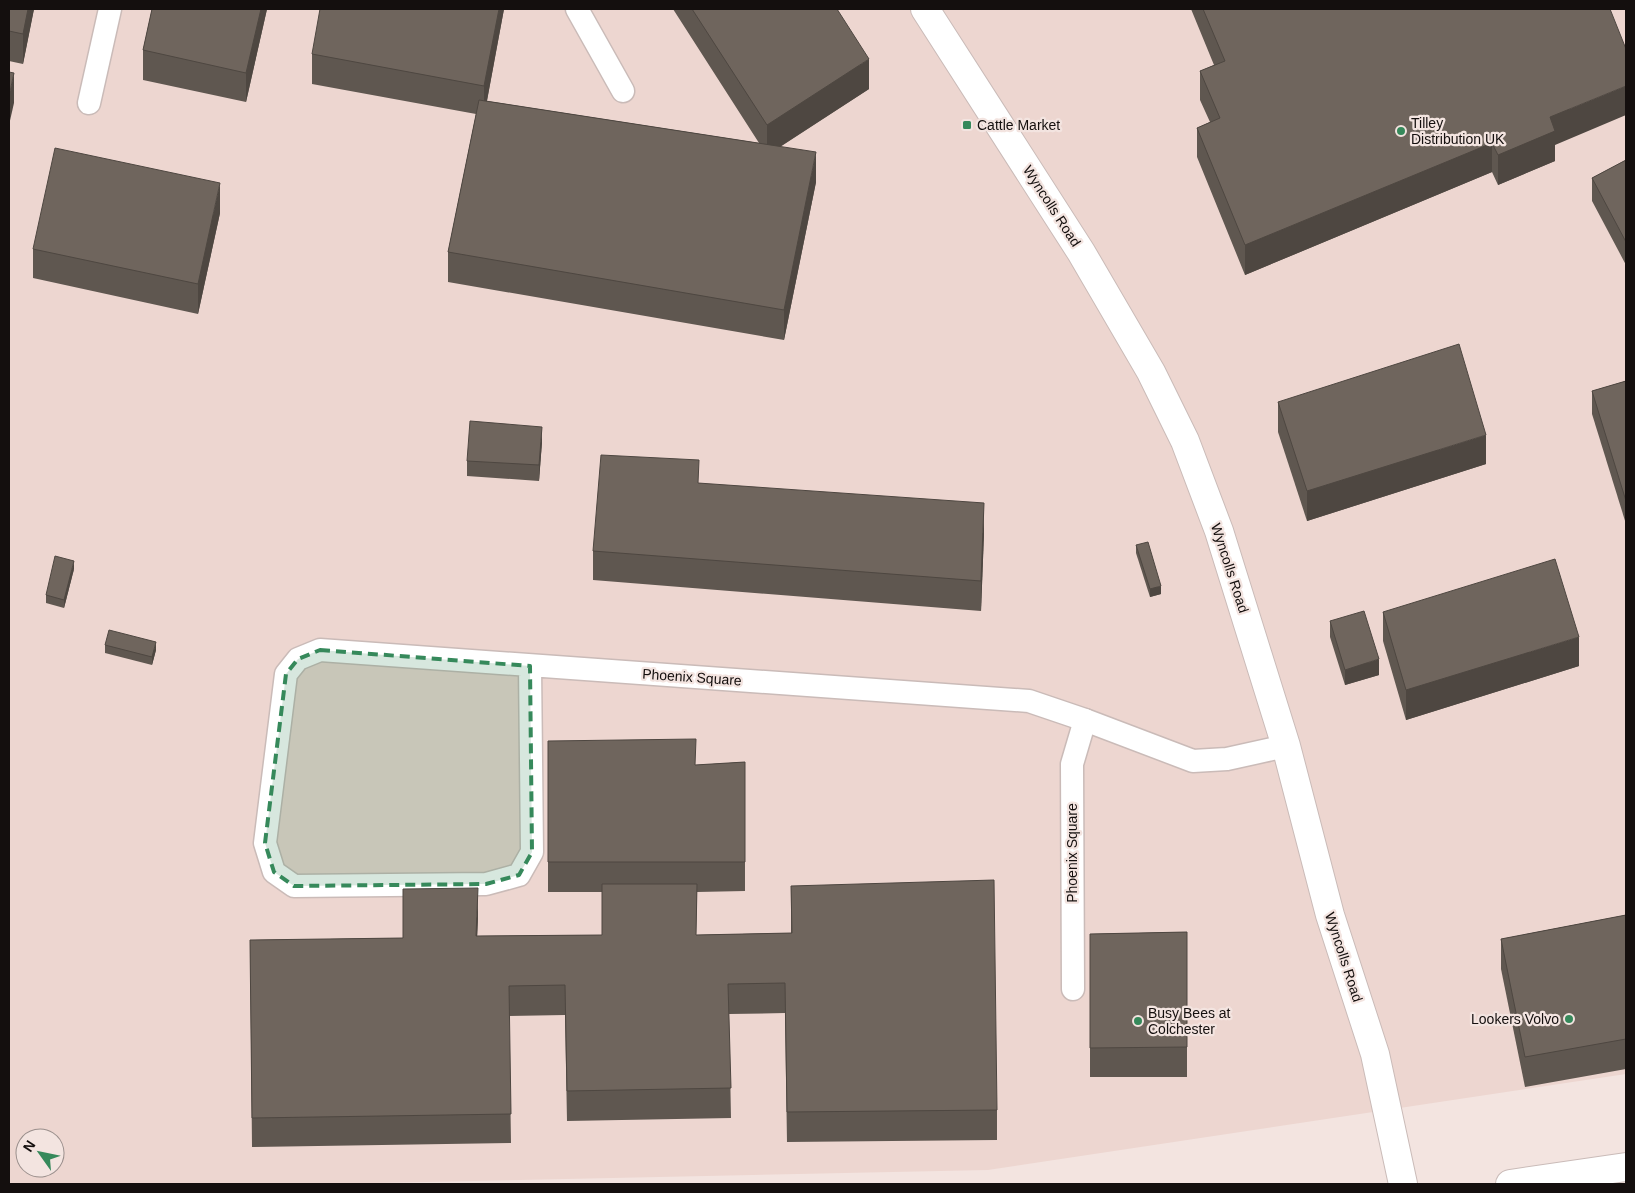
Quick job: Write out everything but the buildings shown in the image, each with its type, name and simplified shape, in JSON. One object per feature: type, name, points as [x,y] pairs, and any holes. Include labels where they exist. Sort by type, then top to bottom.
[{"type":"street","points":[[89,103],[110,9]]},
{"type":"street","points":[[577,9],[623,91]]},
{"type":"street","name":"Wyncolls Road","points":[[925,9],[1082,252],[1151,372],[1185,441],[1219,531],[1286,746],[1330,915],[1376,1054],[1403,1184]]},
{"type":"street","name":"Phoenix Square","points":[[530,666],[532,852],[520,875],[486,884],[294,886],[274,872],[265,843],[286,674],[298,658],[320,650],[1029,701],[1193,761],[1227,759],[1286,746]]},
{"type":"street","name":"Phoenix Square","points":[[1073,989],[1072,764],[1085,720]]},
{"type":"street","points":[[1510,1184],[1626,1167]]},
{"type":"highlighted area","points":[[320,650],[530,666],[532,852],[519,875],[486,884],[294,886],[274,872],[265,843],[286,674],[298,659]]},
{"type":"shaded area","points":[[9,9],[1626,9],[1626,1074],[988,1170],[330,1184],[9,1184]]},
{"type":"place","name":"Cattle Market","points":[[967,125]]},
{"type":"place","name":"Tilley Distribution UK","points":[[1401,131]]},
{"type":"place","name":"Lookers Volvo","points":[[1569,1019]]},
{"type":"place","name":"Busy Bees at Colchester","points":[[1138,1021]]}]
